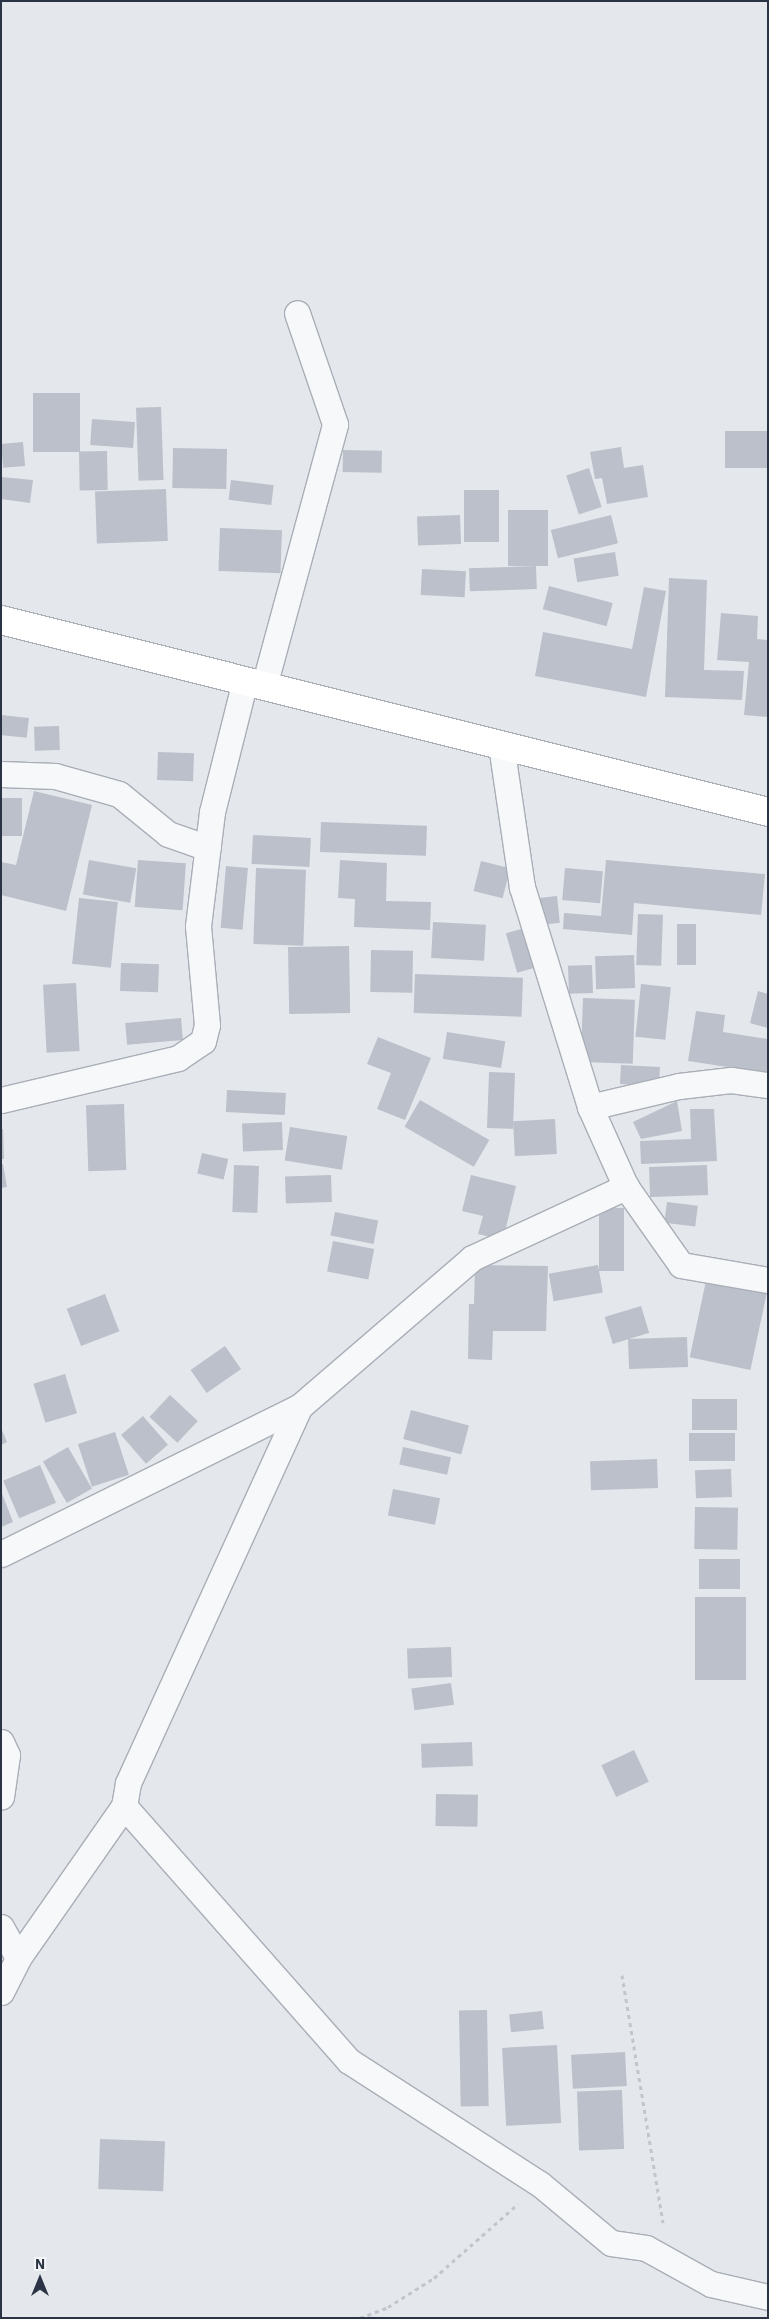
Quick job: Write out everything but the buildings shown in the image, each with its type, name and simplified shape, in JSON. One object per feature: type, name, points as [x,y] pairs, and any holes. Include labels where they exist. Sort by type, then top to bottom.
[{"type":"main road","points":[[1,620],[768,812]]},
{"type":"street","points":[[1,1100],[178,1058],[203,1041],[207,1025],[198,926],[212,812],[334,424],[297,313]]},
{"type":"street","points":[[502,745],[522,887],[590,1108],[626,1187],[681,1265],[768,1280]]},
{"type":"street","points":[[1,774],[54,776],[119,794],[168,834],[208,848]]},
{"type":"street","points":[[590,1108],[688,1085],[731,1080],[768,1085]]},
{"type":"street","points":[[1,1554],[299,1407],[472,1258],[626,1187]]},
{"type":"street","points":[[1,1992],[18,1958],[124,1806],[128,1783],[299,1407]]},
{"type":"street","points":[[1,1742],[7,1755],[1,1797]]},
{"type":"street","points":[[124,1806],[349,2062],[540,2184],[611,2243],[646,2248],[711,2284],[768,2297]]},
{"type":"street","points":[[1,1927],[18,1958]]},
{"type":"path","points":[[622,1975],[670,2262]]},
{"type":"path","points":[[360,2318],[388,2307],[434,2278],[540,2184]]}]
